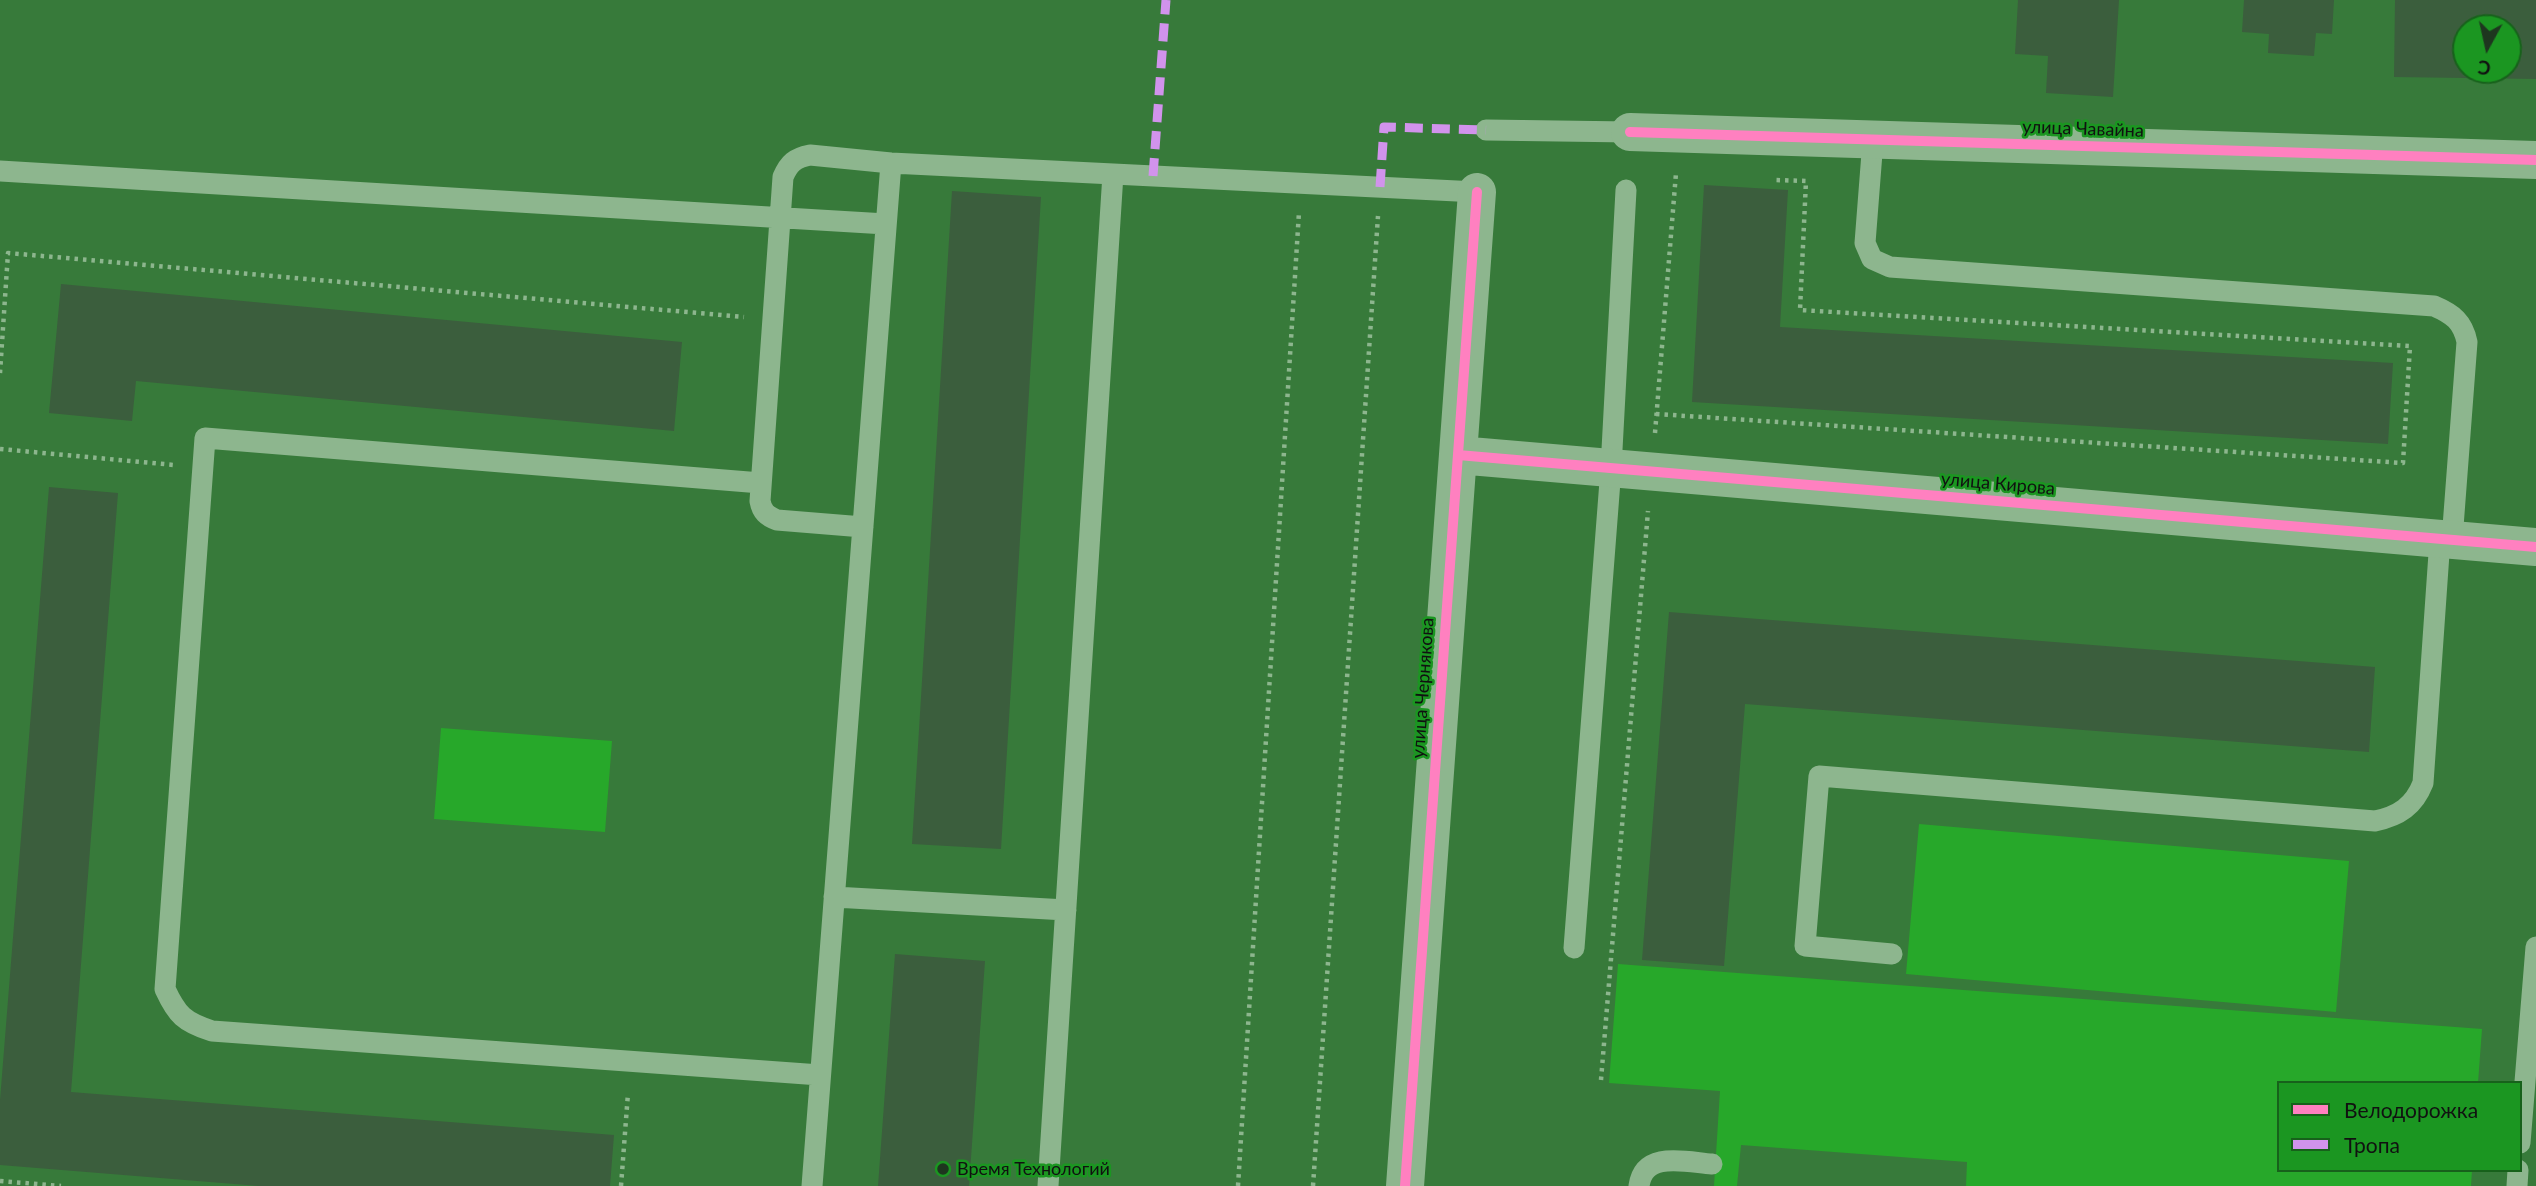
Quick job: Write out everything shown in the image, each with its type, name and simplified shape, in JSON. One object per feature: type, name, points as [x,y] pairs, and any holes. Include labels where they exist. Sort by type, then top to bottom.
[{"type":"street","name":"улица Чавайна","points":[[1630,132],[2536,160]]},
{"type":"street","name":"улица Чернякова","points":[[1405,1186],[1477,192]]},
{"type":"street","name":"улица Кирова","points":[[1458,454],[2536,547]]},
{"type":"lane","name":"улица Чавайна","points":[[1486,130],[1630,132]]},
{"type":"lane","points":[[1873,140],[1865,243],[1872,259],[1890,267],[2434,306],[2456,318],[2464,328],[2467,342],[2423,783],[2417,797],[2407,808],[2393,817],[2375,821],[1819,776],[1805,946],[1892,954]]},
{"type":"lane","points":[[863,527],[777,520],[762,510],[760,501],[783,177],[788,166],[797,157],[810,155],[891,163],[1477,192]]},
{"type":"lane","points":[[812,1186],[891,163]]},
{"type":"lane","points":[[0,171],[886,224]]},
{"type":"lane","points":[[1048,1186],[1113,174]]},
{"type":"lane","points":[[1574,948],[1611,468],[1626,190]]},
{"type":"lane","points":[[761,483],[205,438],[165,989],[174,1009],[191,1024],[212,1031],[820,1075]]},
{"type":"lane","points":[[834,897],[1066,910]]},
{"type":"lane","points":[[2522,1118],[2536,947]]},
{"type":"lane","points":[[1639,1186],[1642,1173],[1647,1166],[1656,1162],[1712,1164]]},
{"type":"path","points":[[1601,1080],[1680,134]]},
{"type":"path","points":[[1676,174],[1689,175]]},
{"type":"path","points":[[1656,414],[2403,463],[2410,346],[1800,310],[1805,181],[1767,179]]},
{"type":"path","points":[[1238,1186],[1301,183]]},
{"type":"path","points":[[1313,1186],[1380,187]]},
{"type":"path","points":[[0,373],[8,253],[772,320]]},
{"type":"path","points":[[0,449],[202,467]]},
{"type":"path","points":[[621,1186],[630,1061]]},
{"type":"path","points":[[0,1181],[61,1186]]},
{"type":"green space","points":[[441,728],[612,741],[605,832],[434,819]]},
{"type":"green space","points":[[1919,824],[2349,861],[2336,1012],[1906,974]]},
{"type":"green space","points":[[1618,964],[2482,1029],[2478,1081],[2277,1081],[2277,1172],[2472,1172],[2471,1186],[1966,1186],[1967,1162],[1741,1145],[1737,1186],[1714,1186],[1720,1091],[1609,1083]]},
{"type":"building","points":[[2018,0],[2119,0],[2113,97],[2046,93],[2048,56],[2015,54]]},
{"type":"building","points":[[2244,0],[2334,0],[2332,34],[2316,33],[2314,56],[2268,53],[2269,34],[2242,32]]},
{"type":"building","points":[[2395,0],[2536,0],[2536,79],[2522,79],[2522,14],[2452,14],[2452,78],[2394,77]]},
{"type":"building","points":[[1704,185],[1788,190],[1780,327],[2393,363],[2388,444],[1692,402]]},
{"type":"building","points":[[952,191],[1041,197],[1001,849],[912,844]]},
{"type":"building","points":[[61,284],[682,342],[674,431],[136,381],[132,421],[49,413]]},
{"type":"building","points":[[49,487],[118,493],[71,1092],[614,1135],[610,1186],[259,1186],[0,1165],[0,1100]]},
{"type":"building","points":[[1669,612],[2375,667],[2369,752],[1745,704],[1724,966],[1642,960]]},
{"type":"building","points":[[895,954],[985,961],[969,1186],[878,1186]]},
{"type":"marked path","points":[[1153,176],[1166,0]]},
{"type":"marked path","points":[[1380,187],[1384,127],[1486,130]]},
{"type":"cycle path","points":[[1630,132],[2536,160]]},
{"type":"cycle path","points":[[1405,1186],[1477,192]]},
{"type":"cycle path","points":[[1458,455],[2536,547]]},
{"type":"place","name":"Время Технологий","points":[[943,1169]]}]
